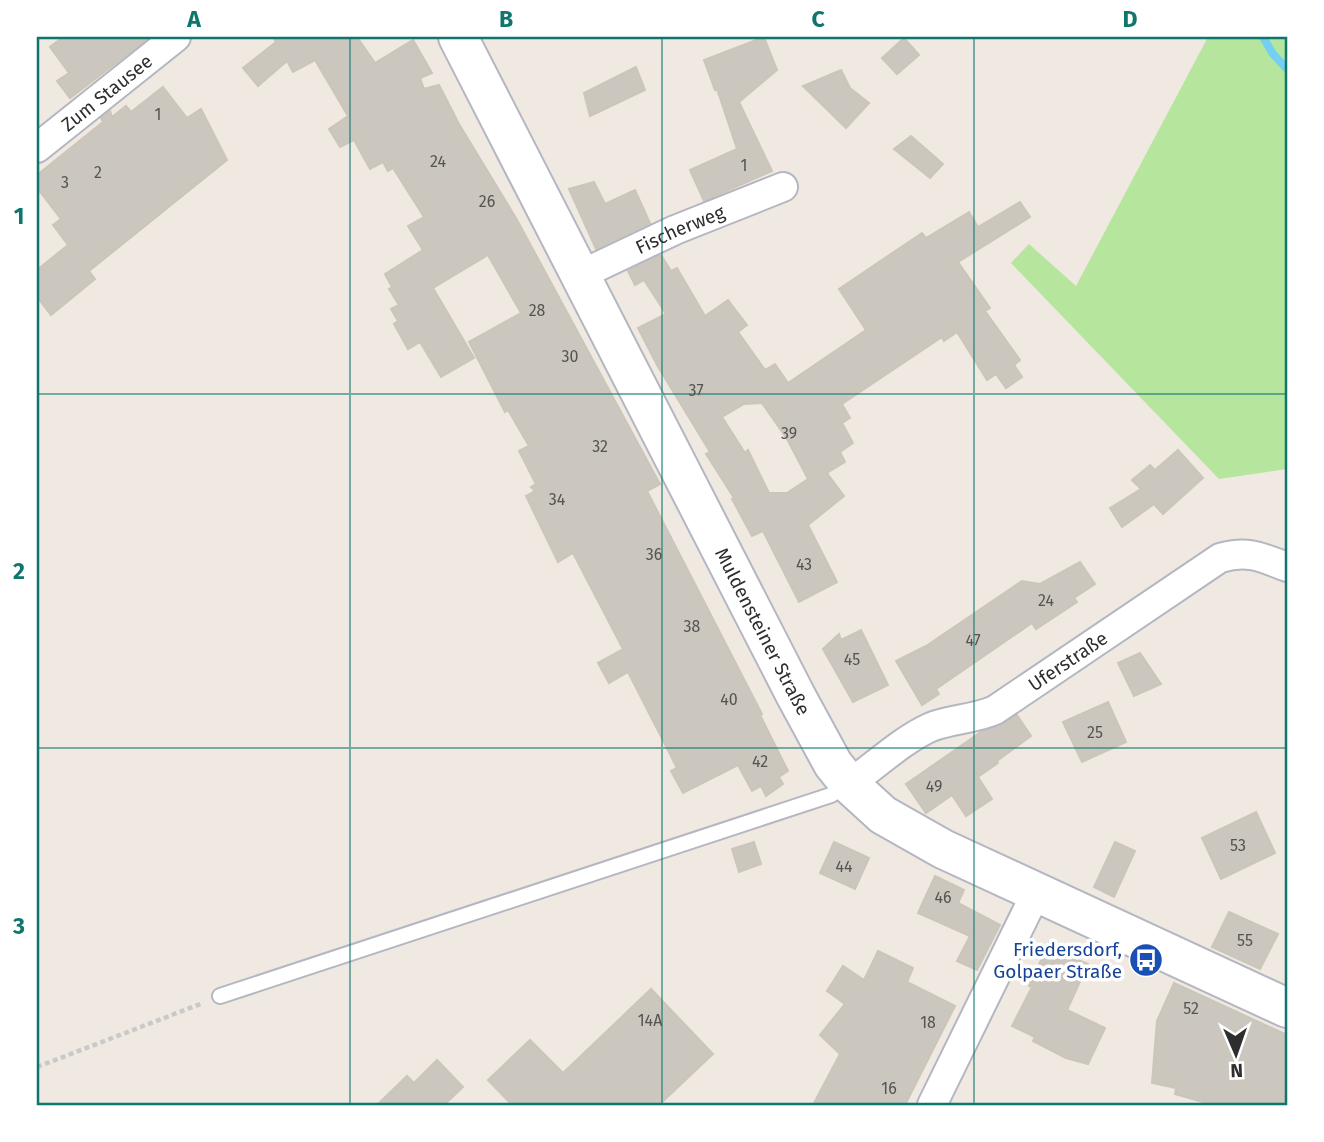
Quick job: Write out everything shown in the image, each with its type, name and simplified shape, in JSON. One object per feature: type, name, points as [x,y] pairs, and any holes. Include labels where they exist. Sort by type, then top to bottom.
[{"type":"main road","name":"Muldensteiner Straße","points":[[458,37],[812,727],[833,764],[849,784],[883,815],[909,831],[1036,893],[1287,1008]]},
{"type":"street","name":"Zum Stausee","points":[[37,148],[176,37]]},
{"type":"street","name":"Fischerweg","points":[[580,275],[675,230],[783,187]]},
{"type":"street","name":"Uferstraße","points":[[849,784],[932,727],[980,717],[995,710],[1220,558],[1252,553],[1287,568]]},
{"type":"street","points":[[932,1105],[1036,893]]},
{"type":"lane","points":[[220,996],[702,839],[831,795],[849,784]]},
{"type":"path","points":[[37,1067],[220,996]]},
{"type":"green space","points":[[1208,37],[1287,37],[1287,469],[1219,479],[1011,263],[1029,244],[1076,286]]},
{"type":"building","points":[[63,37],[150,37],[70,98],[57,81],[69,73],[50,47]]},
{"type":"building","points":[[273,37],[357,37],[375,63],[413,40],[432,73],[420,78],[424,89],[439,85],[459,124],[516,218],[660,484],[647,491],[762,714],[760,715],[788,771],[779,777],[783,784],[766,796],[761,786],[752,791],[738,765],[683,793],[671,771],[677,768],[628,672],[609,683],[598,663],[623,649],[573,553],[558,562],[526,496],[535,491],[531,487],[536,484],[519,451],[529,446],[508,410],[505,412],[469,342],[521,313],[488,255],[433,288],[474,358],[441,377],[420,342],[408,349],[394,324],[398,321],[391,309],[399,305],[389,289],[392,287],[385,274],[423,250],[408,226],[424,217],[393,168],[388,171],[383,162],[370,169],[354,140],[340,147],[329,129],[348,116],[315,60],[293,72],[287,61],[258,86],[243,68],[276,42]]},
{"type":"building","points":[[764,37],[777,70],[739,102],[772,171],[704,201],[690,170],[737,149],[717,89],[715,90],[704,60]]},
{"type":"building","points":[[904,38],[919,55],[897,74],[882,58]]},
{"type":"building","points":[[636,67],[645,90],[590,116],[584,93]]},
{"type":"building","points":[[841,70],[850,88],[869,103],[846,128],[803,86]]},
{"type":"building","points":[[163,87],[187,118],[201,109],[227,160],[89,271],[95,279],[51,315],[37,297],[37,270],[68,245],[53,225],[61,219],[37,188],[37,175],[103,122],[101,118],[110,111],[112,117],[126,106],[131,112]]},
{"type":"building","points":[[911,136],[943,164],[930,178],[894,149]]},
{"type":"building","points":[[594,182],[605,204],[635,190],[650,223],[596,249],[569,189]]},
{"type":"building","points":[[1020,202],[1030,217],[958,262],[990,308],[985,311],[1020,360],[1014,365],[1022,377],[1006,388],[996,374],[987,380],[957,332],[944,341],[942,337],[842,404],[850,418],[842,423],[853,443],[840,452],[845,462],[827,473],[844,496],[808,525],[837,582],[799,602],[763,531],[752,536],[732,499],[734,498],[706,454],[710,452],[657,365],[638,328],[666,314],[644,280],[635,285],[628,271],[661,255],[671,271],[677,268],[705,316],[728,300],[747,325],[738,332],[765,370],[775,364],[788,383],[866,330],[839,289],[922,233],[926,238],[969,212],[978,227]],"holes":[[[762,403],[787,439],[808,479],[787,493],[769,493],[748,450],[745,453],[722,417],[744,404]]]},
{"type":"building","points":[[1178,450],[1203,478],[1163,514],[1154,504],[1122,527],[1110,508],[1141,489],[1132,480],[1150,465],[1155,470]]},
{"type":"building","points":[[1080,562],[1095,584],[1074,598],[1077,602],[1036,629],[1032,623],[936,689],[939,694],[922,705],[896,661],[926,646],[1022,581],[1040,584]]},
{"type":"building","points":[[861,630],[888,685],[853,702],[823,649],[839,634],[841,640]]},
{"type":"building","points":[[1140,653],[1161,684],[1134,696],[1118,663]]},
{"type":"building","points":[[1108,702],[1126,742],[1082,762],[1063,722]]},
{"type":"building","points":[[1017,715],[1031,736],[978,777],[992,799],[966,816],[952,795],[926,813],[906,784],[981,732],[1001,725]]},
{"type":"building","points":[[1256,812],[1275,853],[1221,879],[1202,838]]},
{"type":"building","points":[[754,842],[761,864],[739,872],[732,849]]},
{"type":"building","points":[[834,842],[869,858],[855,889],[820,873]]},
{"type":"building","points":[[1115,842],[1135,851],[1114,897],[1094,887]]},
{"type":"building","points":[[935,876],[964,890],[958,903],[1000,925],[977,970],[957,961],[970,936],[918,913]]},
{"type":"building","points":[[1229,912],[1278,934],[1260,969],[1212,947]]},
{"type":"building","points":[[1049,943],[1080,955],[1078,960],[1088,964],[1067,1010],[1105,1028],[1088,1064],[1066,1058],[1033,1041],[1035,1037],[1012,1026],[1032,987],[1029,986]]},
{"type":"building","points":[[878,951],[913,968],[907,982],[955,1006],[905,1105],[813,1105],[840,1054],[820,1035],[845,1004],[827,991],[843,966],[864,980]]},
{"type":"building","points":[[1174,983],[1287,1035],[1287,1105],[1213,1105],[1175,1094],[1176,1088],[1152,1083],[1157,1021]]},
{"type":"building","points":[[651,989],[713,1054],[659,1105],[512,1105],[488,1080],[530,1040],[563,1073]]},
{"type":"building","points":[[437,1060],[463,1087],[444,1105],[377,1105],[407,1076],[414,1083]]},
{"type":"waterway","points":[[1263,37],[1273,54],[1287,69]]},
{"type":"place","name":"Friedersdorf, Golpaer Straße","points":[[1146,960]]}]
